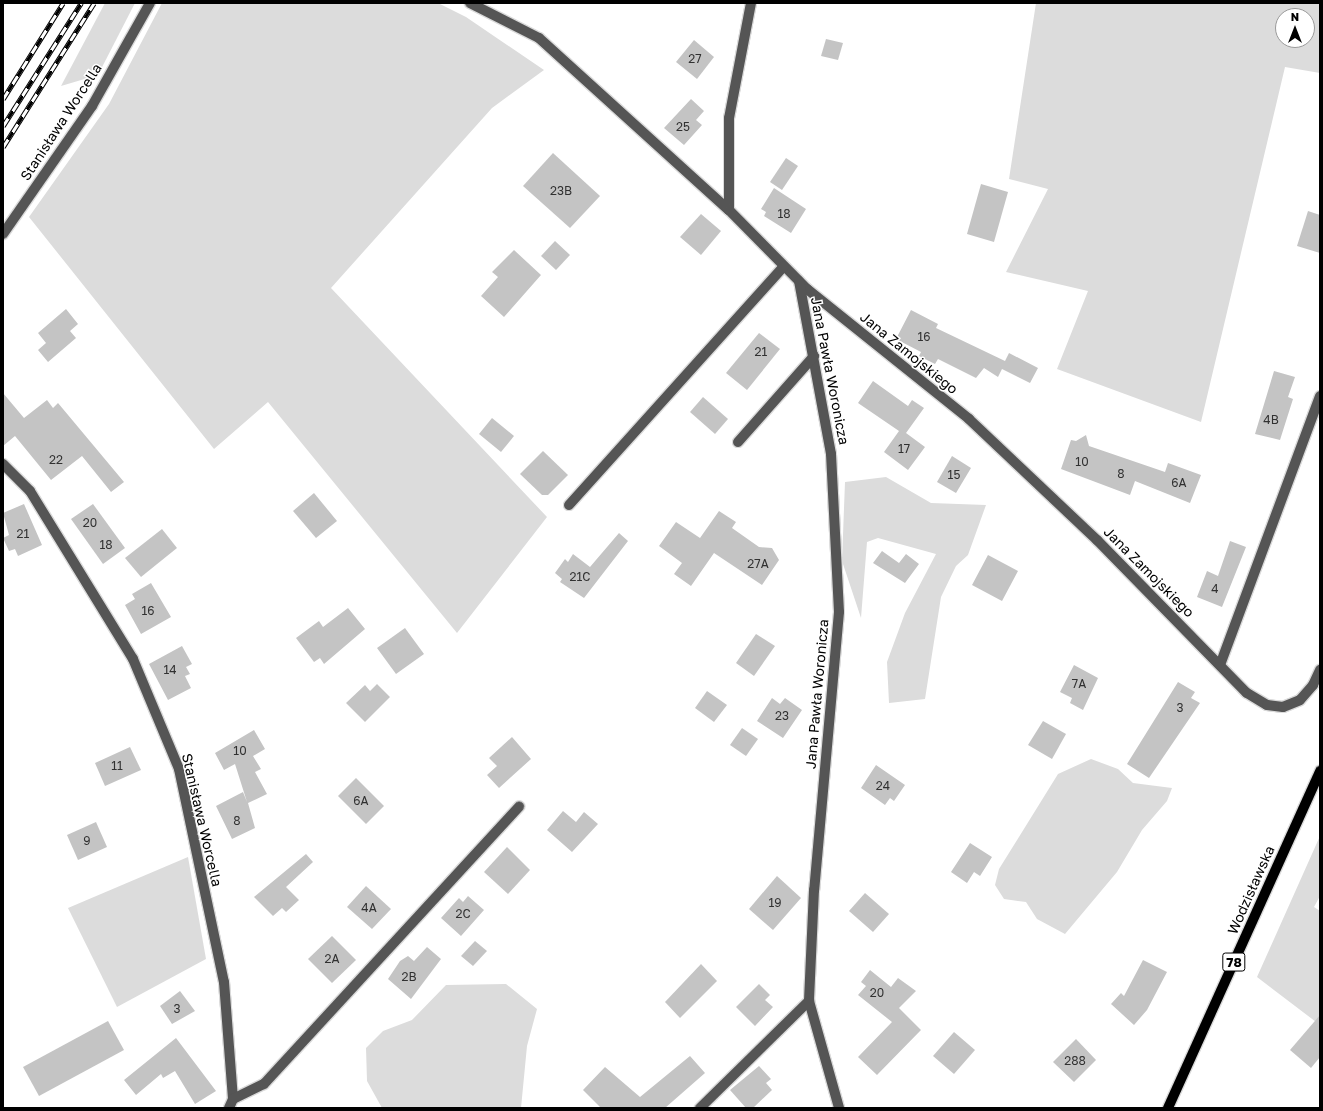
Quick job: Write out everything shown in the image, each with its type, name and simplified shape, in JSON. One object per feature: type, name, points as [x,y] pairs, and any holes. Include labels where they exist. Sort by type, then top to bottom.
[{"type":"main road","name":"Wodzisławska","points":[[1168,1108],[1320,771]]},
{"type":"street","name":"Stanisława Worcella","points":[[3,234],[92,106],[150,3]]},
{"type":"street","name":"Jana Zamojskiego","points":[[470,3],[538,38],[729,210],[799,281],[969,419],[1098,540],[1247,693],[1267,705],[1283,707],[1300,700],[1313,685],[1320,670]]},
{"type":"street","points":[[729,210],[728,118],[751,3]]},
{"type":"street","points":[[569,505],[784,266]]},
{"type":"street","name":"Jana Pawła Woronicza","points":[[799,281],[831,454],[839,612],[814,890],[808,1001],[839,1108]]},
{"type":"street","points":[[738,442],[814,356]]},
{"type":"street","points":[[1220,665],[1320,396]]},
{"type":"street","name":"Stanisława Worcella","points":[[3,464],[30,491],[133,659],[179,769],[224,982],[231,1103]]},
{"type":"street","points":[[231,1103],[264,1084],[519,807]]},
{"type":"street","points":[[700,1108],[808,1001]]},
{"type":"shaded area","points":[[105,3],[135,3],[98,75],[61,86]]},
{"type":"shaded area","points":[[162,3],[438,3],[466,17],[544,70],[492,108],[331,288],[547,517],[457,633],[268,402],[214,449],[29,217],[109,104]]},
{"type":"shaded area","points":[[1036,3],[1320,3],[1320,73],[1285,67],[1201,422],[1057,369],[1088,291],[1006,272],[1048,189],[1009,179]]},
{"type":"shaded area","points":[[886,477],[931,503],[986,505],[968,555],[956,566],[941,597],[925,699],[889,703],[887,662],[905,613],[936,554],[878,538],[867,542],[861,618],[842,561],[845,482]]},
{"type":"shaded area","points":[[1091,759],[1118,769],[1133,783],[1172,788],[1167,801],[1142,830],[1117,872],[1065,934],[1037,919],[1026,902],[1004,899],[995,885],[999,869],[1058,774]]},
{"type":"shaded area","points":[[1320,836],[1320,896],[1314,907],[1320,911],[1320,1025],[1257,977]]},
{"type":"shaded area","points":[[188,857],[206,959],[117,1007],[68,908]]},
{"type":"shaded area","points":[[506,984],[537,1009],[527,1046],[521,1108],[382,1108],[367,1081],[366,1048],[383,1031],[412,1020],[446,985]]},
{"type":"building","points":[[826,39],[843,43],[838,60],[821,56]]},
{"type":"building","points":[[694,40],[714,57],[697,79],[676,62]]},
{"type":"building","points":[[691,99],[704,111],[696,120],[702,125],[684,145],[664,128]]},
{"type":"building","points":[[553,153],[600,196],[570,228],[523,186]]},
{"type":"building","points":[[786,158],[798,166],[782,190],[770,182]]},
{"type":"building","points":[[981,184],[1008,192],[994,242],[967,234]]},
{"type":"building","points":[[774,188],[806,209],[791,233],[764,216],[766,212],[761,209]]},
{"type":"building","points":[[1308,211],[1320,215],[1320,253],[1297,246]]},
{"type":"building","points":[[701,214],[721,231],[701,255],[680,237]]},
{"type":"building","points":[[555,241],[570,255],[556,270],[541,256]]},
{"type":"building","points":[[514,250],[541,275],[504,317],[481,296],[498,277],[492,272]]},
{"type":"building","points":[[66,309],[78,324],[70,331],[76,338],[48,362],[38,350],[46,343],[38,333]]},
{"type":"building","points":[[911,310],[938,324],[936,328],[1005,361],[1009,353],[1038,368],[1030,383],[1002,369],[998,377],[984,368],[976,378],[938,359],[935,364],[919,356],[921,352],[896,339]]},
{"type":"building","points":[[759,333],[780,349],[747,390],[726,373]]},
{"type":"building","points":[[1274,371],[1295,377],[1288,397],[1293,399],[1280,440],[1255,434]]},
{"type":"building","points":[[873,381],[908,406],[912,400],[924,408],[906,433],[925,447],[908,470],[884,452],[899,431],[858,403]]},
{"type":"building","points":[[3,393],[24,418],[47,400],[53,408],[58,403],[124,482],[111,492],[82,456],[51,480],[15,436],[3,446]]},
{"type":"building","points":[[703,397],[728,419],[715,434],[690,412]]},
{"type":"building","points":[[492,418],[514,436],[501,452],[479,434]]},
{"type":"building","points":[[1086,435],[1089,446],[1165,472],[1168,463],[1201,475],[1190,503],[1135,481],[1130,495],[1061,469],[1071,440],[1076,441]]},
{"type":"building","points":[[543,451],[568,475],[548,495],[542,495],[520,474]]},
{"type":"building","points":[[952,456],[971,468],[956,493],[937,482]]},
{"type":"building","points":[[314,493],[337,521],[316,538],[293,511]]},
{"type":"building","points":[[24,504],[42,545],[18,556],[15,549],[9,551],[3,538],[9,535],[3,513]]},
{"type":"building","points":[[93,504],[125,548],[103,564],[71,519]]},
{"type":"building","points":[[719,511],[736,522],[732,528],[759,547],[772,548],[779,560],[762,585],[714,553],[691,586],[674,574],[682,563],[659,546],[676,522],[700,538]]},
{"type":"building","points":[[162,529],[177,548],[141,577],[125,558]]},
{"type":"building","points":[[619,533],[628,541],[584,598],[560,582],[562,579],[555,573],[565,559],[568,562],[573,554],[590,567]]},
{"type":"building","points":[[1230,541],[1246,547],[1222,607],[1197,597],[1207,571],[1218,576]]},
{"type":"building","points":[[882,551],[899,563],[906,554],[919,564],[905,583],[873,563]]},
{"type":"building","points":[[988,555],[1018,571],[1002,601],[972,585]]},
{"type":"building","points":[[151,583],[171,617],[141,634],[125,605],[135,599],[132,594]]},
{"type":"building","points":[[348,608],[365,629],[324,664],[320,658],[314,662],[296,638],[319,621],[323,627]]},
{"type":"building","points":[[405,628],[424,654],[396,674],[377,648]]},
{"type":"building","points":[[756,634],[775,646],[754,676],[736,663]]},
{"type":"building","points":[[182,646],[192,664],[186,667],[190,674],[185,676],[191,688],[168,700],[149,664]]},
{"type":"building","points":[[1074,665],[1098,678],[1083,710],[1070,703],[1072,698],[1060,692]]},
{"type":"building","points":[[1178,682],[1195,692],[1191,698],[1200,703],[1149,778],[1127,764]]},
{"type":"building","points":[[377,684],[390,697],[365,722],[346,703],[365,685],[370,691]]},
{"type":"building","points":[[707,691],[727,705],[714,722],[695,708]]},
{"type":"building","points":[[772,698],[780,704],[785,698],[802,710],[783,738],[757,721]]},
{"type":"building","points":[[1043,721],[1066,734],[1052,759],[1028,745]]},
{"type":"building","points":[[742,728],[758,739],[746,756],[730,745]]},
{"type":"building","points":[[254,730],[265,749],[253,756],[261,769],[255,772],[267,794],[248,803],[255,828],[232,839],[216,806],[243,792],[247,802],[235,764],[224,770],[215,753]]},
{"type":"building","points":[[512,737],[531,759],[499,788],[487,775],[497,766],[489,758]]},
{"type":"building","points":[[130,747],[141,770],[105,786],[95,763]]},
{"type":"building","points":[[876,765],[905,785],[894,801],[890,798],[885,805],[861,788]]},
{"type":"building","points":[[356,778],[384,806],[366,824],[338,796]]},
{"type":"building","points":[[563,811],[576,822],[584,812],[598,824],[572,852],[547,830]]},
{"type":"building","points":[[96,822],[107,847],[78,860],[67,835]]},
{"type":"building","points":[[970,843],[992,857],[980,876],[974,872],[967,883],[951,872]]},
{"type":"building","points":[[507,847],[530,870],[508,894],[484,872]]},
{"type":"building","points":[[306,854],[313,862],[286,887],[299,900],[286,912],[282,908],[273,916],[254,897]]},
{"type":"building","points":[[777,876],[801,898],[773,930],[749,909]]},
{"type":"building","points":[[366,886],[391,909],[372,929],[347,907]]},
{"type":"building","points":[[865,893],[889,914],[873,932],[849,911]]},
{"type":"building","points":[[468,896],[484,910],[461,936],[441,918],[459,898],[463,902]]},
{"type":"building","points":[[332,936],[356,960],[332,983],[308,959]]},
{"type":"building","points":[[475,941],[487,951],[473,966],[461,956]]},
{"type":"building","points":[[427,947],[441,959],[411,999],[388,979],[400,961],[408,956],[414,961]]},
{"type":"building","points":[[1143,960],[1167,972],[1147,1010],[1134,1025],[1111,1004],[1121,993],[1124,996]]},
{"type":"building","points":[[701,964],[717,981],[680,1018],[665,1002]]},
{"type":"building","points":[[870,970],[891,987],[898,978],[916,991],[899,1008],[921,1030],[877,1075],[858,1057],[892,1022],[858,995],[866,986],[861,982]]},
{"type":"building","points":[[759,984],[770,995],[765,1000],[773,1007],[755,1026],[736,1007]]},
{"type":"building","points":[[180,991],[195,1011],[172,1024],[160,1006]]},
{"type":"building","points":[[1320,1015],[1320,1057],[1311,1068],[1290,1050]]},
{"type":"building","points":[[108,1021],[124,1050],[39,1096],[23,1067]]},
{"type":"building","points":[[954,1032],[975,1050],[954,1074],[933,1056]]},
{"type":"building","points":[[176,1038],[216,1091],[195,1104],[175,1071],[163,1078],[161,1074],[136,1095],[124,1080]]},
{"type":"building","points":[[1076,1039],[1096,1060],[1074,1082],[1053,1062]]},
{"type":"building","points":[[690,1056],[705,1073],[665,1108],[601,1108],[583,1090],[605,1067],[640,1097]]},
{"type":"building","points":[[759,1066],[771,1079],[766,1083],[772,1090],[753,1108],[746,1108],[730,1090]]},
{"type":"railway","points":[[3,99],[63,3]]},
{"type":"railway","points":[[3,126],[81,3]]},
{"type":"railway","points":[[3,147],[94,3]]}]
